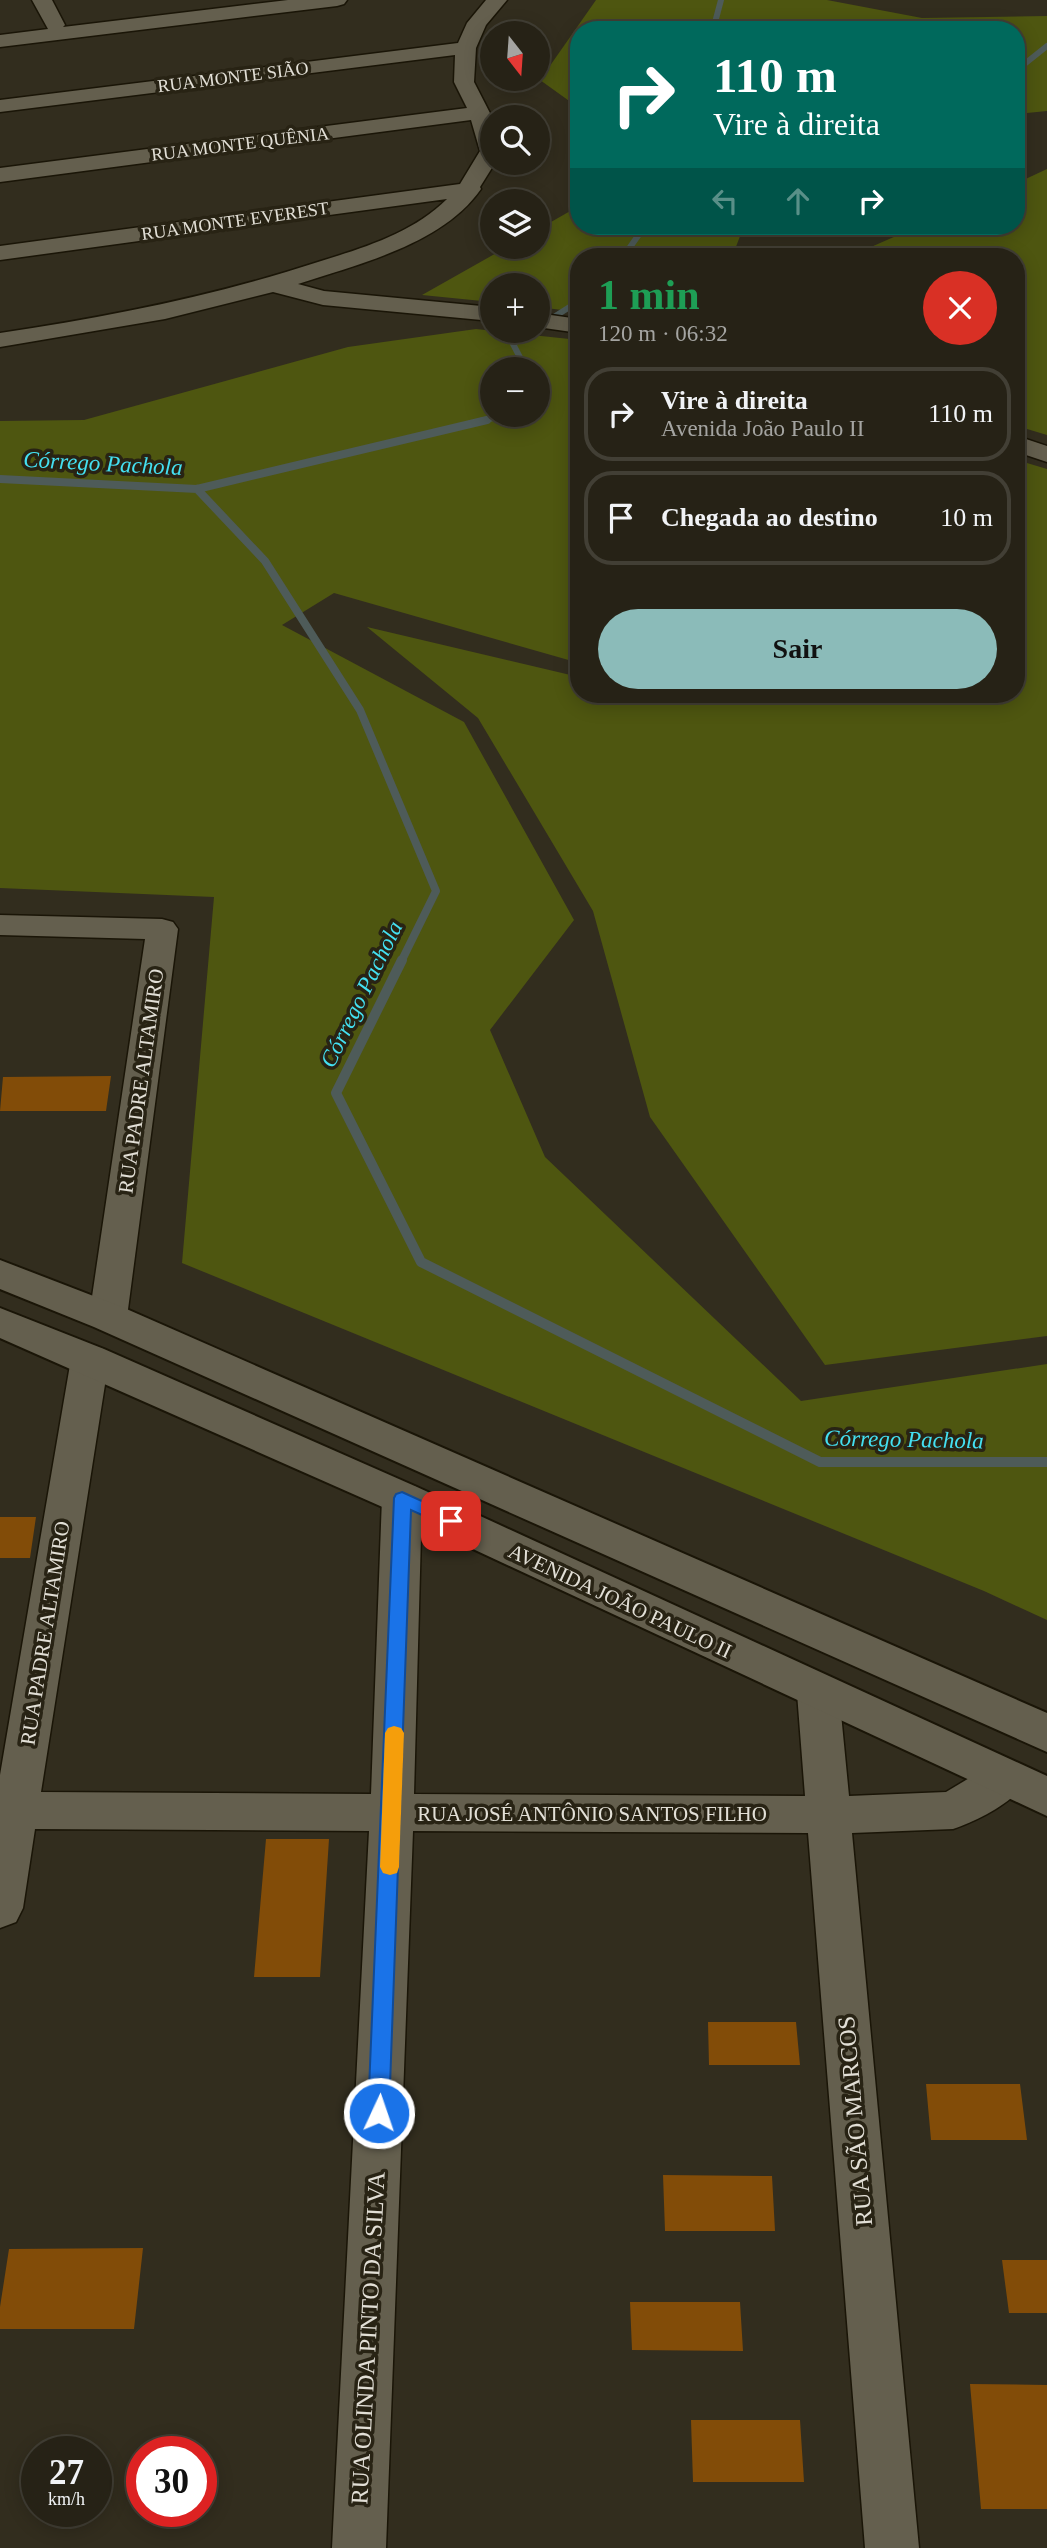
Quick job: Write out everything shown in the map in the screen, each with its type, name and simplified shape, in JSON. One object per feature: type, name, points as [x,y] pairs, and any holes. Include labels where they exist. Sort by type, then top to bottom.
[{"type":"street","points":[[42,0],[55,24]]},
{"type":"street","points":[[0,31],[213,2],[257,0]]},
{"type":"street","points":[[0,41],[337,0]]},
{"type":"street","points":[[480,113],[464,82],[466,48],[477,23],[497,0]]},
{"type":"street","name":"RUA MONTE SIÃO","points":[[0,106],[466,48]]},
{"type":"street","name":"RUA MONTE QUÊNIA","points":[[0,175],[480,113]]},
{"type":"street","points":[[0,340],[71,330],[178,309],[275,285],[357,257],[430,224],[470,189],[480,171]]},
{"type":"street","name":"RUA MONTE EVEREST","points":[[0,253],[470,189]]},
{"type":"street","points":[[275,285],[323,298],[480,313]]},
{"type":"street","points":[[550,322],[570,325]]},
{"type":"street","points":[[1025,447],[1047,454]]},
{"type":"street","points":[[0,925],[162,929]]},
{"type":"street","name":"RUA PADRE ALTAMIRO","points":[[108,1317],[162,929]]},
{"type":"street","points":[[0,1274],[108,1317],[1041,1730],[1006,1779]]},
{"type":"street","points":[[90,1359],[108,1317]]},
{"type":"street","name":"AVENIDA JOÃO PAULO II","points":[[0,1322],[90,1359],[402,1498],[1047,1797]]},
{"type":"street","name":"RUA PADRE ALTAMIRO","points":[[0,1908],[8,1810],[90,1359]]},
{"type":"street","name":"RUA OLINDA PINTO DA SILVA","points":[[359,2548],[392,1814],[402,1498]]},
{"type":"street","name":"RUA SÃO MARCOS","points":[[818,1693],[892,2548]]},
{"type":"street","name":"RUA JOSÉ ANTÔNIO SANTOS FILHO","points":[[8,1810],[828,1815],[953,1810],[1006,1779]]},
{"type":"green space","points":[[596,0],[827,0],[922,18],[1047,16],[1047,111],[1025,113],[1025,21],[581,21]]},
{"type":"green space","points":[[570,37],[570,102],[550,87],[550,66]]},
{"type":"green space","points":[[1047,169],[1047,435],[1025,428],[1025,248],[869,248],[898,235],[1025,235],[1025,179]]},
{"type":"green space","points":[[570,211],[570,235],[741,235],[735,248],[570,248],[570,311],[550,309],[550,273],[480,273],[480,301],[422,295],[486,259],[550,259],[550,223]]},
{"type":"green space","points":[[476,329],[480,329],[480,343],[550,343],[550,337],[570,339],[570,660],[334,593],[282,625],[464,722],[574,920],[490,1030],[545,1157],[801,1401],[1047,1364],[1047,1620],[984,1591],[182,1263],[214,897],[0,888],[0,421],[84,420],[348,347]]},
{"type":"green space","points":[[1025,462],[1047,469],[1047,1336],[825,1365],[650,1117],[593,911],[478,718],[367,627],[570,675],[570,703],[1025,703]]},
{"type":"building","points":[[111,1076],[106,1111],[0,1111],[3,1077]]},
{"type":"building","points":[[0,1517],[36,1517],[30,1558],[0,1558]]},
{"type":"building","points":[[266,1839],[329,1839],[320,1977],[254,1977]]},
{"type":"building","points":[[708,2022],[796,2022],[800,2065],[709,2065]]},
{"type":"building","points":[[926,2084],[1020,2084],[1027,2140],[931,2140]]},
{"type":"building","points":[[663,2175],[772,2176],[775,2231],[665,2231]]},
{"type":"building","points":[[143,2248],[134,2329],[0,2329],[0,2307],[9,2249]]},
{"type":"building","points":[[1002,2260],[1047,2260],[1047,2313],[1009,2313]]},
{"type":"building","points":[[630,2302],[740,2302],[743,2351],[632,2350]]},
{"type":"building","points":[[970,2384],[1047,2385],[1047,2509],[981,2509]]},
{"type":"building","points":[[691,2420],[800,2420],[804,2482],[693,2482]]},
{"type":"waterway","points":[[715,21],[721,0]]},
{"type":"waterway","points":[[1025,64],[1047,46]]},
{"type":"waterway","points":[[629,248],[639,235]]},
{"type":"waterway","points":[[550,319],[570,307]]},
{"type":"waterway","points":[[515,343],[520,357]]},
{"type":"waterway","points":[[197,489],[480,422]]},
{"type":"waterway","name":"Córrego Pachola","points":[[0,479],[197,489]]},
{"type":"waterway","name":"Córrego Pachola","points":[[197,489],[265,561],[360,710],[436,891],[401,962]]},
{"type":"waterway","name":"Córrego Pachola","points":[[402,960],[336,1093],[421,1262],[820,1462],[1047,1462]]},
{"type":"slow traffic","points":[[390,1867],[394,1733]]},
{"type":"route","points":[[379,2113],[402,1498],[451,1521]]}]
